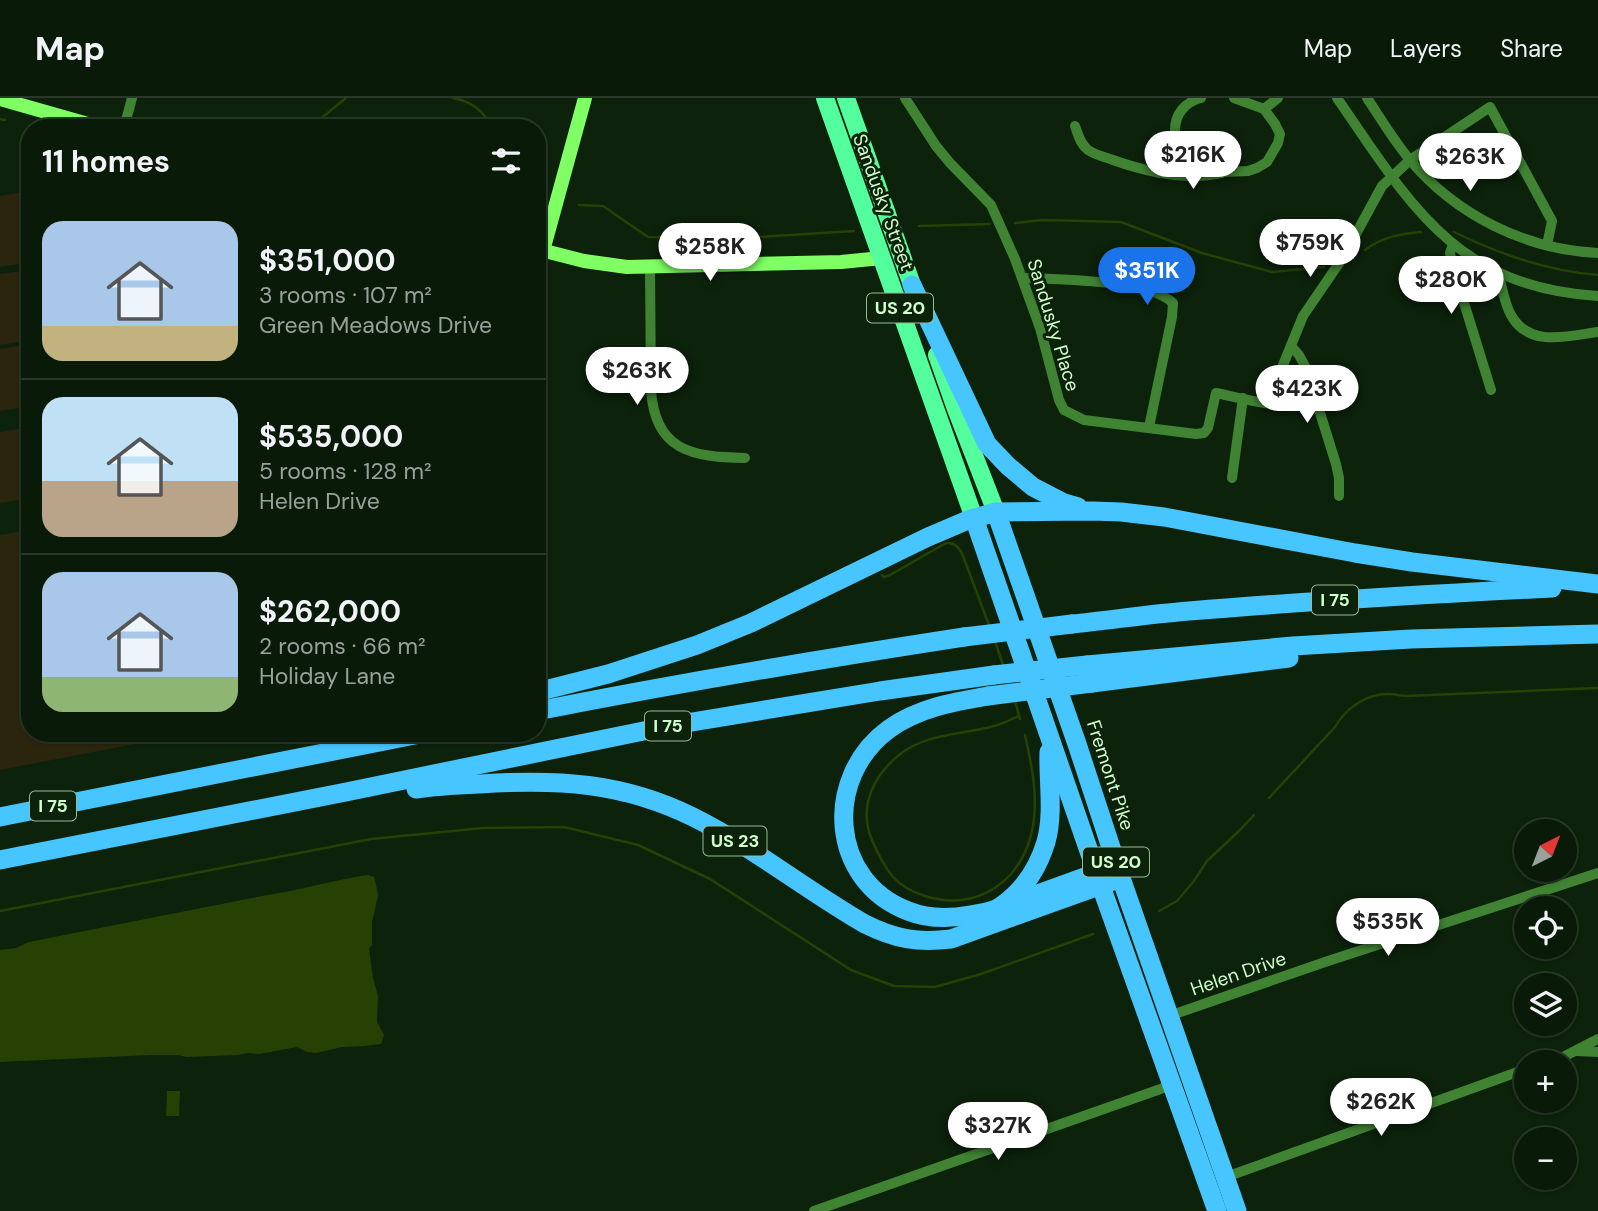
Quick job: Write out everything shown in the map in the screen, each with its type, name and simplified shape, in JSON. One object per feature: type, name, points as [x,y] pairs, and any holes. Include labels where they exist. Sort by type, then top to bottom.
[{"type":"highway","points":[[912,285],[987,444],[1033,487],[1064,503],[1093,510]]},
{"type":"highway","points":[[546,690],[620,670],[697,645],[751,623],[928,537],[996,512],[1093,510],[1164,517],[1412,562],[1598,585]]},
{"type":"highway","name":"Fremont Pike","points":[[996,512],[1237,1211]]},
{"type":"highway","name":"US 20","points":[[974,518],[1217,1211]]},
{"type":"highway","name":"I 75","points":[[546,709],[785,665],[964,637],[1072,624],[1186,611],[1387,596],[1598,585]]},
{"type":"highway","name":"I 75","points":[[0,860],[680,724],[842,696],[994,675],[1090,674],[1293,646],[1411,639],[1598,634]]},
{"type":"highway","points":[[1058,762],[1079,791],[1101,851],[1119,872],[978,914],[935,918],[894,905],[872,887],[855,864],[844,832],[845,796],[851,775],[866,751],[887,730],[912,716],[953,702],[1090,674]]},
{"type":"highway","points":[[999,908],[1022,888],[1035,868],[1046,841],[1051,792],[1049,737]]},
{"type":"highway","points":[[106,796],[322,742]]},
{"type":"highway","name":"I 75","points":[[0,817],[379,742]]},
{"type":"highway","name":"US 23","points":[[346,792],[384,794],[425,787],[551,781],[585,784],[641,796],[719,831],[864,924],[891,936],[911,941],[951,939],[1099,879]]},
{"type":"main road","name":"Sandusky Street","points":[[825,98],[974,518]]},
{"type":"main road","name":"Sandusky Street","points":[[846,98],[956,409],[996,512]]},
{"type":"main road","points":[[882,258],[892,266],[899,278],[937,383],[956,409]]},
{"type":"street","points":[[126,119],[132,98]]},
{"type":"street","points":[[546,230],[585,98]]},
{"type":"street","name":"Sandusky Place","points":[[905,98],[936,146],[991,205],[1023,278],[1040,328],[1061,407],[1070,415],[1084,420],[1196,434],[1204,433],[1208,428],[1216,393],[1243,398]]},
{"type":"street","points":[[1201,98],[1191,100],[1178,114],[1174,132],[1181,150],[1223,173]]},
{"type":"street","points":[[1075,126],[1087,149],[1128,165],[1159,173],[1196,176],[1248,171],[1267,162],[1280,134],[1264,109],[1234,98]]},
{"type":"street","points":[[1264,109],[1278,98]]},
{"type":"street","points":[[1337,98],[1412,204],[1452,244],[1498,272],[1531,285],[1598,296]]},
{"type":"street","points":[[1367,98],[1410,160],[1442,192],[1465,209],[1497,227],[1547,245],[1598,253]]},
{"type":"street","points":[[0,99],[70,119]]},
{"type":"street","points":[[1274,404],[1277,385],[1303,316],[1344,256],[1378,192],[1410,160],[1488,102],[1552,221],[1547,245]]},
{"type":"street","points":[[1159,173],[1172,161],[1177,142]]},
{"type":"street","points":[[1452,244],[1452,264],[1490,390]]},
{"type":"street","points":[[546,252],[605,265],[650,267],[841,262],[882,258]]},
{"type":"street","points":[[650,267],[651,390],[659,426],[672,441],[692,451],[721,457],[746,458]]},
{"type":"street","points":[[1498,272],[1510,314],[1520,327],[1534,337],[1563,337],[1598,332]]},
{"type":"street","points":[[1023,278],[1101,282],[1148,291],[1170,299],[1173,303],[1172,317],[1149,427]]},
{"type":"street","points":[[1291,346],[1303,359],[1336,464],[1339,496]]},
{"type":"street","points":[[1232,478],[1243,398],[1274,404],[1298,404],[1315,397]]},
{"type":"street","name":"Helen Drive","points":[[1169,1016],[1598,873]]},
{"type":"street","points":[[1576,1050],[1598,1039]]},
{"type":"street","points":[[1577,1051],[1598,1052]]},
{"type":"street","points":[[1226,1177],[1514,1073]]},
{"type":"street","points":[[814,1211],[1172,1085]]},
{"type":"shaded area","points":[[21,192],[21,264],[0,267],[0,196]]},
{"type":"shaded area","points":[[21,271],[21,342],[0,345],[0,274]]},
{"type":"shaded area","points":[[21,346],[21,408],[0,411],[0,349]]},
{"type":"shaded area","points":[[21,428],[21,500],[0,503],[0,432]]},
{"type":"shaded area","points":[[21,532],[21,742],[145,742],[0,770],[0,535]]},
{"type":"shaded area","points":[[368,875],[374,877],[378,896],[372,922],[372,945],[369,949],[378,996],[377,1022],[384,1035],[381,1044],[342,1047],[316,1053],[297,1047],[259,1054],[186,1057],[150,1055],[0,1062],[0,950]]},
{"type":"shaded area","points":[[167,1091],[180,1091],[179,1116],[166,1116]]},
{"type":"waterway","points":[[320,119],[346,98]]},
{"type":"waterway","points":[[453,98],[476,108],[486,119]]},
{"type":"waterway","points":[[0,119],[5,120]]},
{"type":"waterway","points":[[579,205],[603,206],[648,237],[734,238]]},
{"type":"waterway","points":[[1015,223],[1043,220],[1121,222],[1202,253],[1272,272],[1324,267]]},
{"type":"waterway","points":[[919,226],[990,224]]},
{"type":"waterway","points":[[756,237],[854,231]]},
{"type":"waterway","points":[[1365,250],[1392,237],[1421,232]]},
{"type":"waterway","points":[[1454,232],[1524,260],[1561,270],[1598,275]]},
{"type":"waterway","points":[[882,575],[890,575],[946,543],[955,545],[962,553],[989,625]]},
{"type":"waterway","points":[[995,641],[1003,665]]},
{"type":"waterway","points":[[1269,798],[1345,714],[1358,703],[1373,696],[1598,688]]},
{"type":"waterway","points":[[1015,701],[1020,719]]},
{"type":"waterway","points":[[1019,716],[982,729],[921,742],[899,755],[882,773],[870,793],[868,828],[881,859],[896,880],[925,896],[957,900],[987,893],[1011,874],[1028,845],[1034,818],[1033,776],[1025,735]]},
{"type":"waterway","points":[[1159,911],[1177,901],[1207,861],[1254,815]]},
{"type":"waterway","points":[[0,911],[371,839],[483,828],[564,827],[638,845],[710,879],[851,970],[894,986],[935,987],[981,974],[1093,934]]}]
